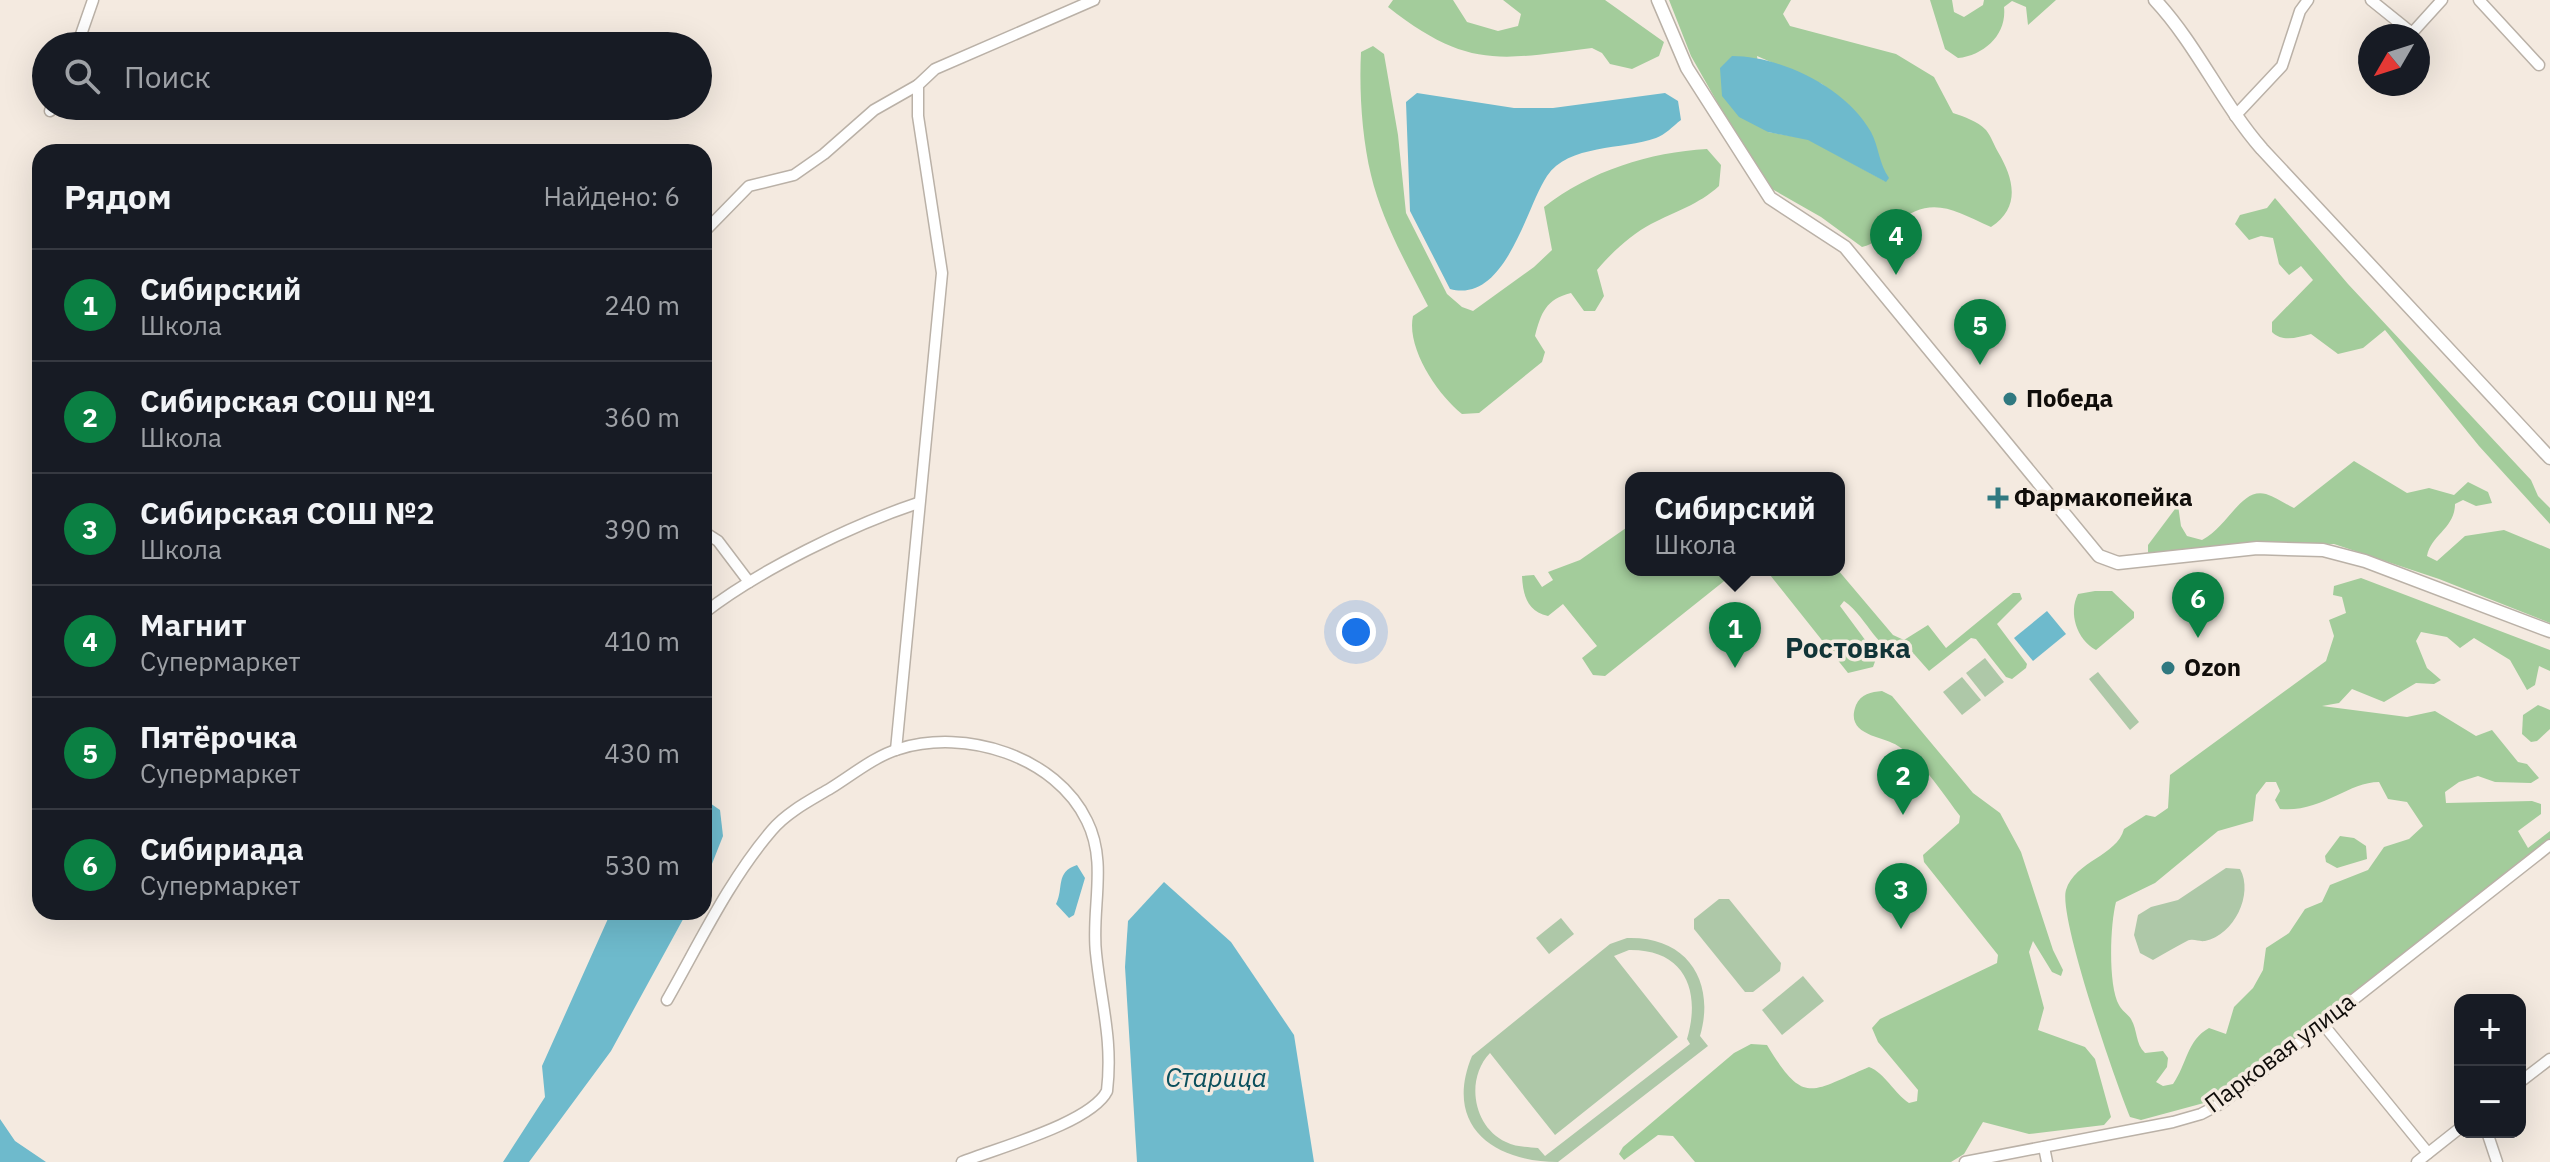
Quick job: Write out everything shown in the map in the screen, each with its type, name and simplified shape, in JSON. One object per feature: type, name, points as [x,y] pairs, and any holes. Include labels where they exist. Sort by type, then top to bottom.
[{"type":"street","points":[[82,32],[93,0]]},
{"type":"street","points":[[712,224],[749,186],[794,175],[824,154],[874,110],[918,85],[935,69],[1094,0]]},
{"type":"street","points":[[1658,0],[1687,68],[1770,198],[1845,247],[2099,556],[2118,563],[2257,548],[2323,550],[2365,561],[2550,631]]},
{"type":"street","points":[[2155,0],[2185,35],[2235,116],[2262,149],[2550,458]]},
{"type":"street","points":[[2235,116],[2282,66],[2300,11],[2308,0]]},
{"type":"street","points":[[2371,0],[2412,33],[2442,0]]},
{"type":"street","points":[[2479,0],[2539,65]]},
{"type":"street","points":[[896,750],[942,273],[918,116],[918,85]]},
{"type":"street","points":[[712,607],[749,582],[863,522],[918,503]]},
{"type":"street","points":[[712,537],[749,582]]},
{"type":"street","points":[[667,1000],[714,917],[771,830],[806,803],[896,750],[916,745],[992,747],[1021,759],[1065,790],[1086,818],[1096,853],[1095,952],[1108,1020],[1107,1091],[1102,1101],[1082,1115],[962,1162]]},
{"type":"street","name":"Парковая улица","points":[[1965,1162],[2201,1114],[2222,1103],[2550,845]]},
{"type":"street","points":[[2322,1023],[2428,1153]]},
{"type":"street","points":[[2526,1077],[2550,1059]]},
{"type":"street","points":[[2417,1162],[2454,1133]]},
{"type":"street","points":[[2489,1138],[2497,1162]]},
{"type":"street","points":[[2044,1147],[2047,1162]]},
{"type":"green space","points":[[1393,0],[1453,0],[1467,22],[1498,31],[1518,26],[1521,14],[1503,0],[1605,0],[1664,42],[1659,56],[1632,69],[1610,64],[1602,53],[1592,48],[1507,57],[1485,55],[1440,41],[1416,27],[1388,7]]},
{"type":"green space","points":[[1669,0],[1791,0],[1783,14],[1790,26],[1896,54],[1934,77],[1953,113],[1979,124],[1991,138],[2011,182],[2011,202],[2007,211],[1991,227],[1952,210],[1918,210],[1874,242],[1862,247],[1821,217],[1772,189],[1742,146],[1691,56]],"holes":[[[1757,56],[1822,84],[1849,105],[1883,169],[1885,181],[1808,139],[1768,132]]]},
{"type":"green space","points":[[1930,0],[1952,0],[1954,12],[1964,17],[1983,5],[1984,0],[2056,0],[2028,25],[2026,7],[2012,1],[2004,7],[2002,26],[1992,42],[1977,53],[1958,58],[1945,49]]},
{"type":"green space","points":[[1373,46],[1384,54],[1398,135],[1406,213],[1447,294],[1462,307],[1473,311],[1534,267],[1552,250],[1544,207],[1562,194],[1621,166],[1664,154],[1707,149],[1721,165],[1719,186],[1711,193],[1644,228],[1622,244],[1597,270],[1604,296],[1595,311],[1584,311],[1571,293],[1550,303],[1542,314],[1535,336],[1545,352],[1542,362],[1479,413],[1462,414],[1453,406],[1426,370],[1414,342],[1413,316],[1428,306],[1382,209],[1365,145],[1361,52]]},
{"type":"green space","points":[[2275,198],[2348,284],[2531,480],[2538,496],[2550,508],[2550,524],[2479,446],[2385,330],[2363,348],[2338,354],[2311,334],[2286,338],[2272,332],[2272,322],[2313,280],[2301,266],[2289,275],[2279,264],[2273,238],[2261,236],[2249,240],[2235,224],[2240,215],[2267,208]]},
{"type":"green space","points":[[2354,461],[2407,493],[2429,488],[2454,495],[2468,482],[2488,492],[2492,503],[2476,506],[2463,500],[2455,504],[2451,519],[2433,542],[2427,556],[2437,561],[2465,536],[2504,530],[2550,549],[2550,623],[2439,579],[2334,544],[2249,543],[2151,555],[2148,552],[2148,545],[2178,505],[2181,526],[2187,536],[2202,540],[2249,496],[2266,494],[2294,508]]},
{"type":"green space","points":[[1625,529],[1625,576],[1730,576],[1605,676],[1593,675],[1582,658],[1597,646],[1563,604],[1548,616],[1535,610],[1525,596],[1522,576],[1534,575],[1542,587],[1553,580],[1548,572],[1580,560]]},
{"type":"green space","points":[[1771,576],[1843,576],[1893,635],[1904,640],[1928,625],[1946,648],[2013,593],[2020,593],[2022,599],[1997,624],[2027,664],[2012,679],[2006,677],[1976,639],[1971,638],[1929,671],[1914,654],[1891,650],[1882,644],[1844,601],[1840,606],[1877,656],[1873,667],[1848,673]]},
{"type":"green space","points":[[2361,578],[2550,650],[2550,671],[2539,666],[2535,685],[2527,690],[2510,660],[2474,638],[2460,648],[2447,637],[2421,632],[2416,641],[2427,668],[2441,680],[2434,684],[2416,683],[2384,702],[2352,689],[2339,703],[2322,706],[2407,717],[2435,711],[2476,736],[2492,730],[2518,762],[2527,764],[2539,778],[2531,783],[2495,782],[2478,776],[2459,782],[2445,792],[2446,803],[2532,801],[2541,804],[2541,814],[2518,831],[2528,848],[2550,831],[2550,843],[2215,1100],[2141,1120],[2130,1117],[2079,965],[2066,906],[2066,890],[2078,872],[2113,846],[2124,829],[2146,815],[2155,817],[2168,808],[2170,775],[2326,661],[2334,636],[2329,620],[2346,613],[2342,597],[2333,595],[2334,586]],"holes":[[[2266,782],[2276,782],[2280,791],[2275,800],[2280,809],[2308,806],[2356,787],[2379,782],[2388,799],[2407,802],[2423,826],[2409,839],[2384,847],[2368,870],[2330,885],[2322,902],[2305,909],[2289,933],[2266,948],[2263,970],[2253,988],[2234,1007],[2226,1034],[2209,1028],[2202,1033],[2173,1084],[2163,1086],[2156,1082],[2167,1067],[2168,1058],[2163,1051],[2145,1053],[2131,1019],[2115,996],[2111,955],[2116,902],[2155,883],[2218,831],[2253,821],[2256,795]]]},
{"type":"green space","points":[[2112,591],[2134,612],[2134,618],[2096,650],[2079,633],[2074,617],[2078,594]]},
{"type":"green space","points":[[1985,658],[2004,682],[1985,697],[1966,673]]},
{"type":"green space","points":[[2098,672],[2139,722],[2130,730],[2089,679]]},
{"type":"green space","points":[[1962,677],[1981,700],[1962,715],[1943,692]]},
{"type":"green space","points":[[1882,691],[1892,696],[1973,793],[2000,813],[2021,852],[2053,950],[2063,970],[2061,976],[2052,972],[2033,941],[2029,952],[2044,1008],[2038,1030],[2085,1047],[2095,1059],[2111,1117],[2104,1125],[2029,1134],[1983,1122],[1964,1154],[1951,1162],[1695,1162],[1673,1136],[1658,1135],[1624,1160],[1619,1154],[1623,1147],[1734,1053],[1751,1044],[1767,1045],[1790,1078],[1800,1085],[1821,1087],[1869,1067],[1909,1103],[1917,1101],[1918,1090],[1878,1042],[1872,1028],[1880,1019],[1997,963],[1998,955],[1924,862],[1923,855],[1959,823],[1960,816],[1928,774],[1906,752],[1867,733],[1855,723],[1858,701],[1867,694]]},
{"type":"green space","points":[[2538,705],[2550,710],[2550,729],[2537,741],[2531,742],[2522,734],[2523,715]]},
{"type":"green space","points":[[2340,836],[2354,838],[2366,846],[2367,859],[2337,868],[2326,862],[2325,856]]},
{"type":"green space","points":[[2226,868],[2240,869],[2245,890],[2239,912],[2225,931],[2205,941],[2187,941],[2153,960],[2140,953],[2134,935],[2138,915],[2151,907],[2178,900]]},
{"type":"green space","points":[[1719,899],[1729,899],[1781,963],[1780,971],[1753,992],[1745,992],[1694,929],[1694,919]]},
{"type":"green space","points":[[1561,918],[1574,934],[1549,954],[1536,938]]},
{"type":"green space","points":[[1627,938],[1648,939],[1681,954],[1700,980],[1704,1016],[1700,1036],[1708,1046],[1558,1162],[1513,1155],[1495,1147],[1480,1135],[1470,1120],[1464,1102],[1465,1081],[1472,1056],[1610,944]],"holes":[[[1629,950],[1664,957],[1685,976],[1692,1005],[1687,1039],[1690,1044],[1545,1156],[1538,1148],[1513,1145],[1495,1135],[1480,1114],[1475,1089],[1477,1076],[1490,1053],[1555,1135],[1678,1037],[1614,956]]]},
{"type":"green space","points":[[1803,976],[1824,1001],[1782,1035],[1762,1010]]},
{"type":"water","points":[[1732,56],[1751,57],[1790,68],[1829,88],[1845,101],[1871,132],[1889,178],[1886,182],[1808,140],[1768,132],[1739,117],[1722,96],[1720,68]]},
{"type":"water","points":[[1417,93],[1514,108],[1553,108],[1665,93],[1678,101],[1681,120],[1656,138],[1582,153],[1556,166],[1539,190],[1512,250],[1500,268],[1486,282],[1469,290],[1450,289],[1410,211],[1406,102]]},
{"type":"water","points":[[2047,611],[2066,634],[2033,661],[2014,638]]},
{"type":"water","points":[[712,804],[720,810],[723,836],[712,864]]},
{"type":"water","points":[[1077,865],[1085,878],[1074,915],[1069,918],[1056,904],[1063,876]]},
{"type":"water","name":"Старица","points":[[1164,882],[1231,942],[1294,1035],[1314,1162],[1137,1162],[1125,967],[1128,921]]},
{"type":"water","points":[[607,920],[683,920],[611,1051],[529,1162],[503,1162],[545,1097],[542,1066]]},
{"type":"water","points":[[0,1119],[15,1141],[46,1162],[0,1162]]},
{"type":"place","name":"Магнит","points":[[1896,275]]},
{"type":"place","name":"Пятёрочка","points":[[1980,365]]},
{"type":"place","name":"Победа","points":[[2010,399]]},
{"type":"place","name":"Фармакопейка","points":[[1998,498]]},
{"type":"place","name":"Сибириада","points":[[2198,638]]},
{"type":"place","name":"Сибирский","points":[[1735,668]]},
{"type":"place","name":"Ozon","points":[[2168,668]]},
{"type":"place","name":"Сибирская СОШ №1","points":[[1903,815]]},
{"type":"place","name":"Сибирская СОШ №2","points":[[1901,929]]},
{"type":"district","name":"Ростовка","points":[[1848,648]]}]
